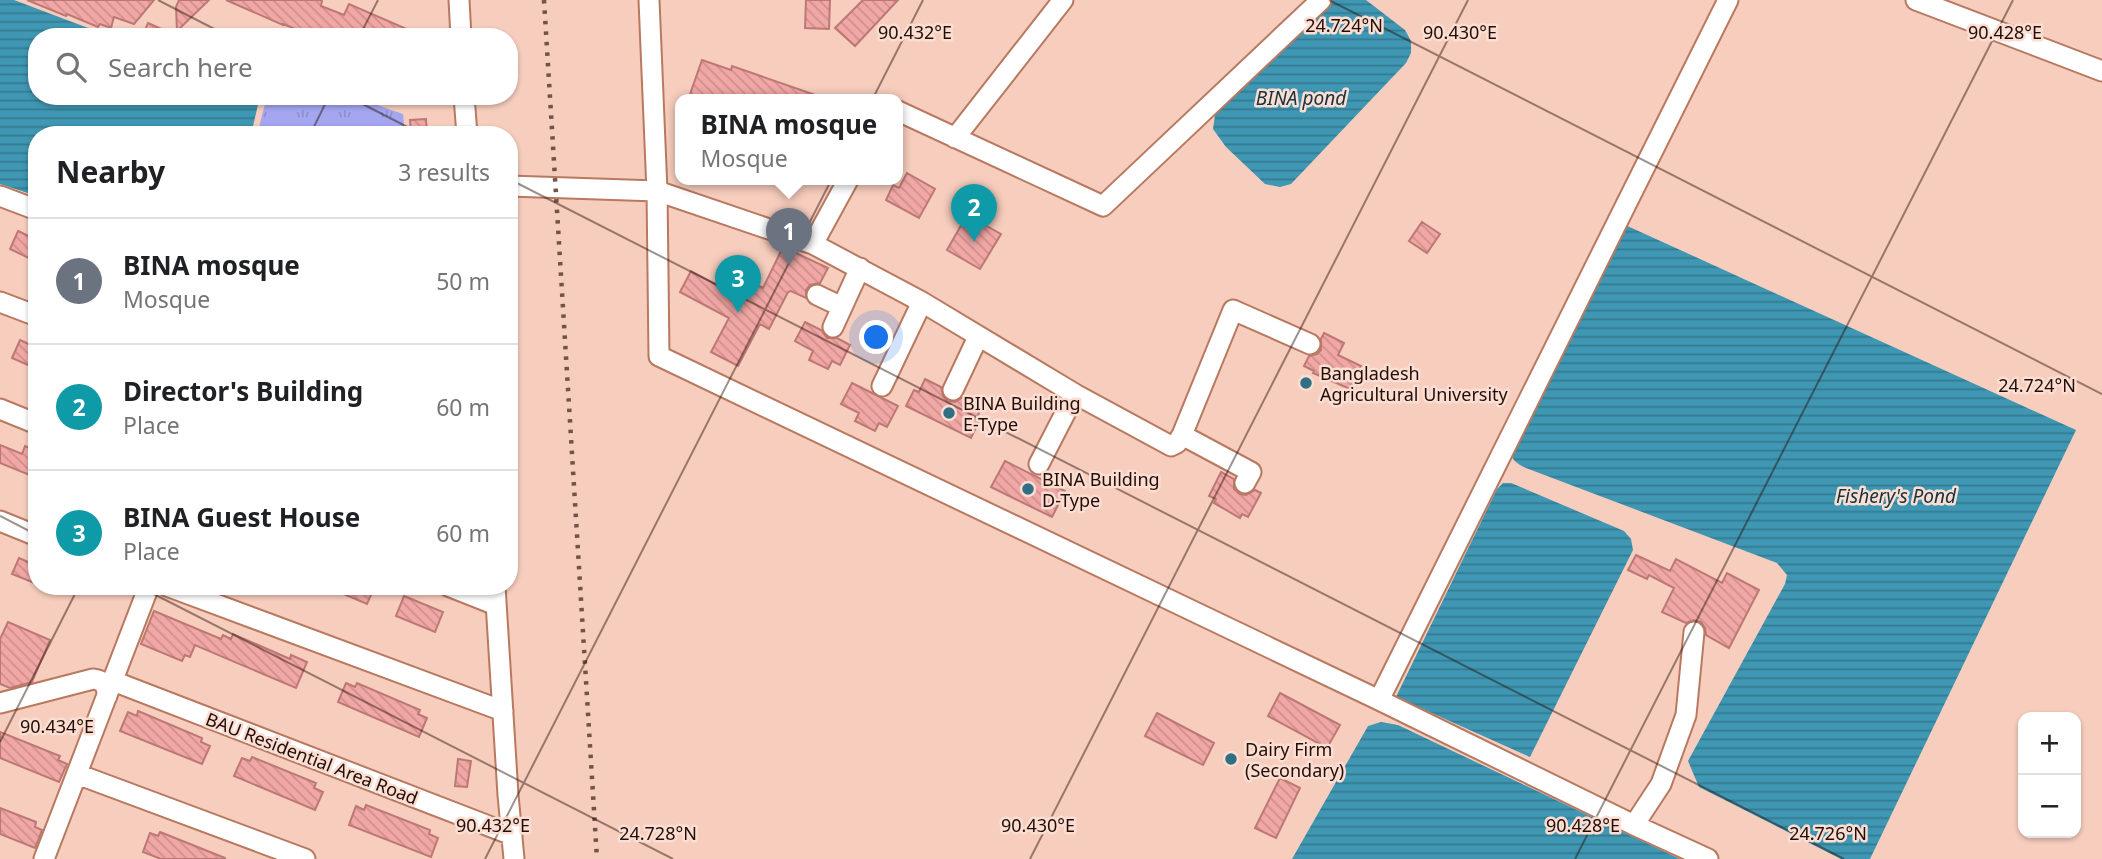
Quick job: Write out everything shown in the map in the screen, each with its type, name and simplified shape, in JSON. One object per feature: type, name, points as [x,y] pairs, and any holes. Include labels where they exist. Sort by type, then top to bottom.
[{"type":"street","points":[[458,0],[460,28]]},
{"type":"street","points":[[649,0],[657,191],[659,356],[1708,859]]},
{"type":"street","points":[[955,138],[1063,0]]},
{"type":"street","points":[[903,113],[1103,206],[1321,0]]},
{"type":"street","points":[[1379,699],[1728,0]]},
{"type":"street","points":[[1916,0],[2102,71]]},
{"type":"street","points":[[465,105],[466,126]]},
{"type":"street","points":[[813,244],[845,185]]},
{"type":"street","points":[[518,186],[657,191],[813,244],[922,302],[1075,394],[1171,446],[1177,443],[1182,435],[1233,310],[1310,344]]},
{"type":"street","points":[[0,196],[28,207]]},
{"type":"street","points":[[833,327],[860,268]]},
{"type":"street","points":[[817,295],[842,307]]},
{"type":"street","points":[[0,302],[28,313]]},
{"type":"street","points":[[882,386],[922,302]]},
{"type":"street","points":[[953,390],[978,337]]},
{"type":"street","points":[[1039,464],[1075,394]]},
{"type":"street","points":[[0,409],[28,420]]},
{"type":"street","points":[[1182,435],[1251,472],[1245,483]]},
{"type":"street","points":[[0,522],[28,533]]},
{"type":"street","points":[[44,859],[146,595]]},
{"type":"street","points":[[191,595],[503,711]]},
{"type":"street","points":[[495,596],[514,859]]},
{"type":"street","points":[[1634,825],[1661,784],[1686,715],[1694,632]]},
{"type":"street","name":"BAU Residential Area Road","points":[[0,703],[93,679],[100,680],[110,688],[512,835]]},
{"type":"street","points":[[77,774],[304,859]]},
{"type":"green space","points":[[265,105],[377,105],[403,114],[404,126],[259,126]]},
{"type":"water","points":[[0,0],[14,0],[88,28],[28,28],[28,105],[258,105],[253,126],[28,126],[28,193],[0,184]]},
{"type":"water","name":"BINA pond","points":[[1322,0],[1366,0],[1405,30],[1411,41],[1411,53],[1406,63],[1291,184],[1280,187],[1265,184],[1226,147],[1213,129],[1215,115]]},
{"type":"water","name":"Fishery's Pond","points":[[1623,224],[2076,430],[1870,859],[1841,859],[1699,787],[1688,761],[1785,584],[1787,575],[1777,563],[1526,468],[1512,458],[1509,447]]},
{"type":"water","points":[[1503,483],[1511,483],[1624,531],[1631,539],[1633,550],[1530,757],[1396,697],[1497,489]]},
{"type":"water","points":[[1381,722],[1398,725],[1680,859],[1292,859],[1368,726]]},
{"type":"building","points":[[27,0],[154,0],[134,24],[114,17],[111,28],[100,24],[98,27]]},
{"type":"building","points":[[179,0],[209,0],[180,28],[177,28],[176,7]]},
{"type":"building","points":[[226,0],[322,0],[321,6],[344,15],[349,4],[404,28],[293,28]]},
{"type":"building","points":[[806,0],[830,0],[829,29],[805,28]]},
{"type":"building","points":[[863,0],[898,0],[855,46],[835,28]]},
{"type":"building","points":[[148,23],[159,28],[146,28]]},
{"type":"building","points":[[702,60],[731,70],[732,66],[812,94],[690,94]]},
{"type":"building","points":[[426,119],[426,126],[410,126],[410,120]]},
{"type":"building","points":[[907,173],[935,189],[919,218],[886,200],[893,185],[899,188],[903,185]]},
{"type":"building","points":[[967,215],[1001,234],[980,269],[947,250]]},
{"type":"building","points":[[1422,222],[1440,234],[1427,253],[1409,241]]},
{"type":"building","points":[[18,231],[28,236],[28,258],[10,249]]},
{"type":"building","points":[[783,247],[828,268],[820,283],[810,285],[806,290],[806,298],[788,292],[769,329],[760,324],[738,366],[711,352],[729,318],[680,292],[691,271],[741,298],[750,281],[763,288]]},
{"type":"building","points":[[805,322],[821,330],[827,338],[837,338],[850,345],[840,365],[832,361],[828,369],[809,360],[813,351],[795,341]]},
{"type":"building","points":[[1324,333],[1344,343],[1338,355],[1361,366],[1350,389],[1313,373],[1314,371],[1304,366],[1309,356],[1321,350]]},
{"type":"building","points":[[20,340],[28,344],[28,365],[12,358]]},
{"type":"building","name":"BINA Building E-Type","points":[[925,379],[941,387],[947,401],[955,402],[963,397],[982,407],[971,438],[906,406],[914,390],[919,392]]},
{"type":"building","points":[[852,383],[898,406],[887,427],[879,423],[875,431],[855,421],[859,413],[841,404]]},
{"type":"building","points":[[0,445],[22,454],[25,446],[28,447],[28,474],[0,463]]},
{"type":"building","name":"BINA Building D-Type","points":[[1005,461],[1065,491],[1052,517],[991,487]]},
{"type":"building","points":[[1221,472],[1234,479],[1234,489],[1240,494],[1246,495],[1255,490],[1261,493],[1248,517],[1242,514],[1240,518],[1214,503],[1216,499],[1209,496]]},
{"type":"building","points":[[1636,555],[1670,571],[1676,559],[1722,583],[1727,573],[1759,590],[1729,648],[1706,635],[1701,622],[1694,620],[1686,623],[1662,612],[1674,588],[1649,575],[1647,579],[1628,570]]},
{"type":"building","points":[[19,558],[28,562],[28,580],[12,574]]},
{"type":"building","points":[[346,595],[371,595],[367,604]]},
{"type":"building","points":[[404,596],[443,612],[435,632],[396,616]]},
{"type":"building","points":[[154,611],[221,639],[223,635],[231,639],[233,634],[290,659],[291,655],[307,662],[296,688],[195,645],[190,657],[185,655],[182,661],[141,644]]},
{"type":"building","points":[[8,622],[50,640],[32,682],[10,688],[0,684],[0,639]]},
{"type":"building","points":[[346,683],[355,687],[357,683],[420,710],[418,714],[427,718],[419,737],[338,702]]},
{"type":"building","points":[[1280,693],[1340,725],[1327,748],[1268,716]]},
{"type":"building","points":[[138,711],[202,738],[201,742],[210,746],[202,764],[120,731],[128,712],[137,716]]},
{"type":"building","points":[[1157,713],[1214,743],[1203,765],[1145,736]]},
{"type":"building","points":[[0,732],[60,756],[58,760],[67,764],[59,782],[0,758]]},
{"type":"building","points":[[252,757],[316,783],[314,788],[323,792],[315,810],[234,776],[242,758],[250,761]]},
{"type":"building","points":[[458,759],[471,761],[467,787],[455,786]]},
{"type":"building","points":[[1280,778],[1300,788],[1276,838],[1255,828]]},
{"type":"building","points":[[366,805],[430,830],[429,834],[438,838],[431,857],[349,825],[356,806],[364,810]]},
{"type":"building","points":[[0,808],[36,822],[35,827],[42,830],[35,848],[0,834]]},
{"type":"building","points":[[160,832],[225,859],[161,859],[143,852],[150,833],[158,836]]},
{"type":"railway","points":[[544,0],[597,859]]},
{"type":"place","name":"Director's Building","points":[[974,242]]},
{"type":"place","name":"BINA mosque","points":[[789,266]]},
{"type":"place","name":"BINA Guest House","points":[[738,313]]},
{"type":"place","name":"Bangladesh Agricultural University","points":[[1306,383]]},
{"type":"place","name":"BINA Building E-Type","points":[[949,413]]},
{"type":"place","name":"BINA Building D-Type","points":[[1028,489]]},
{"type":"place","name":"Dairy Firm (Secondary)","points":[[1231,759]]}]
